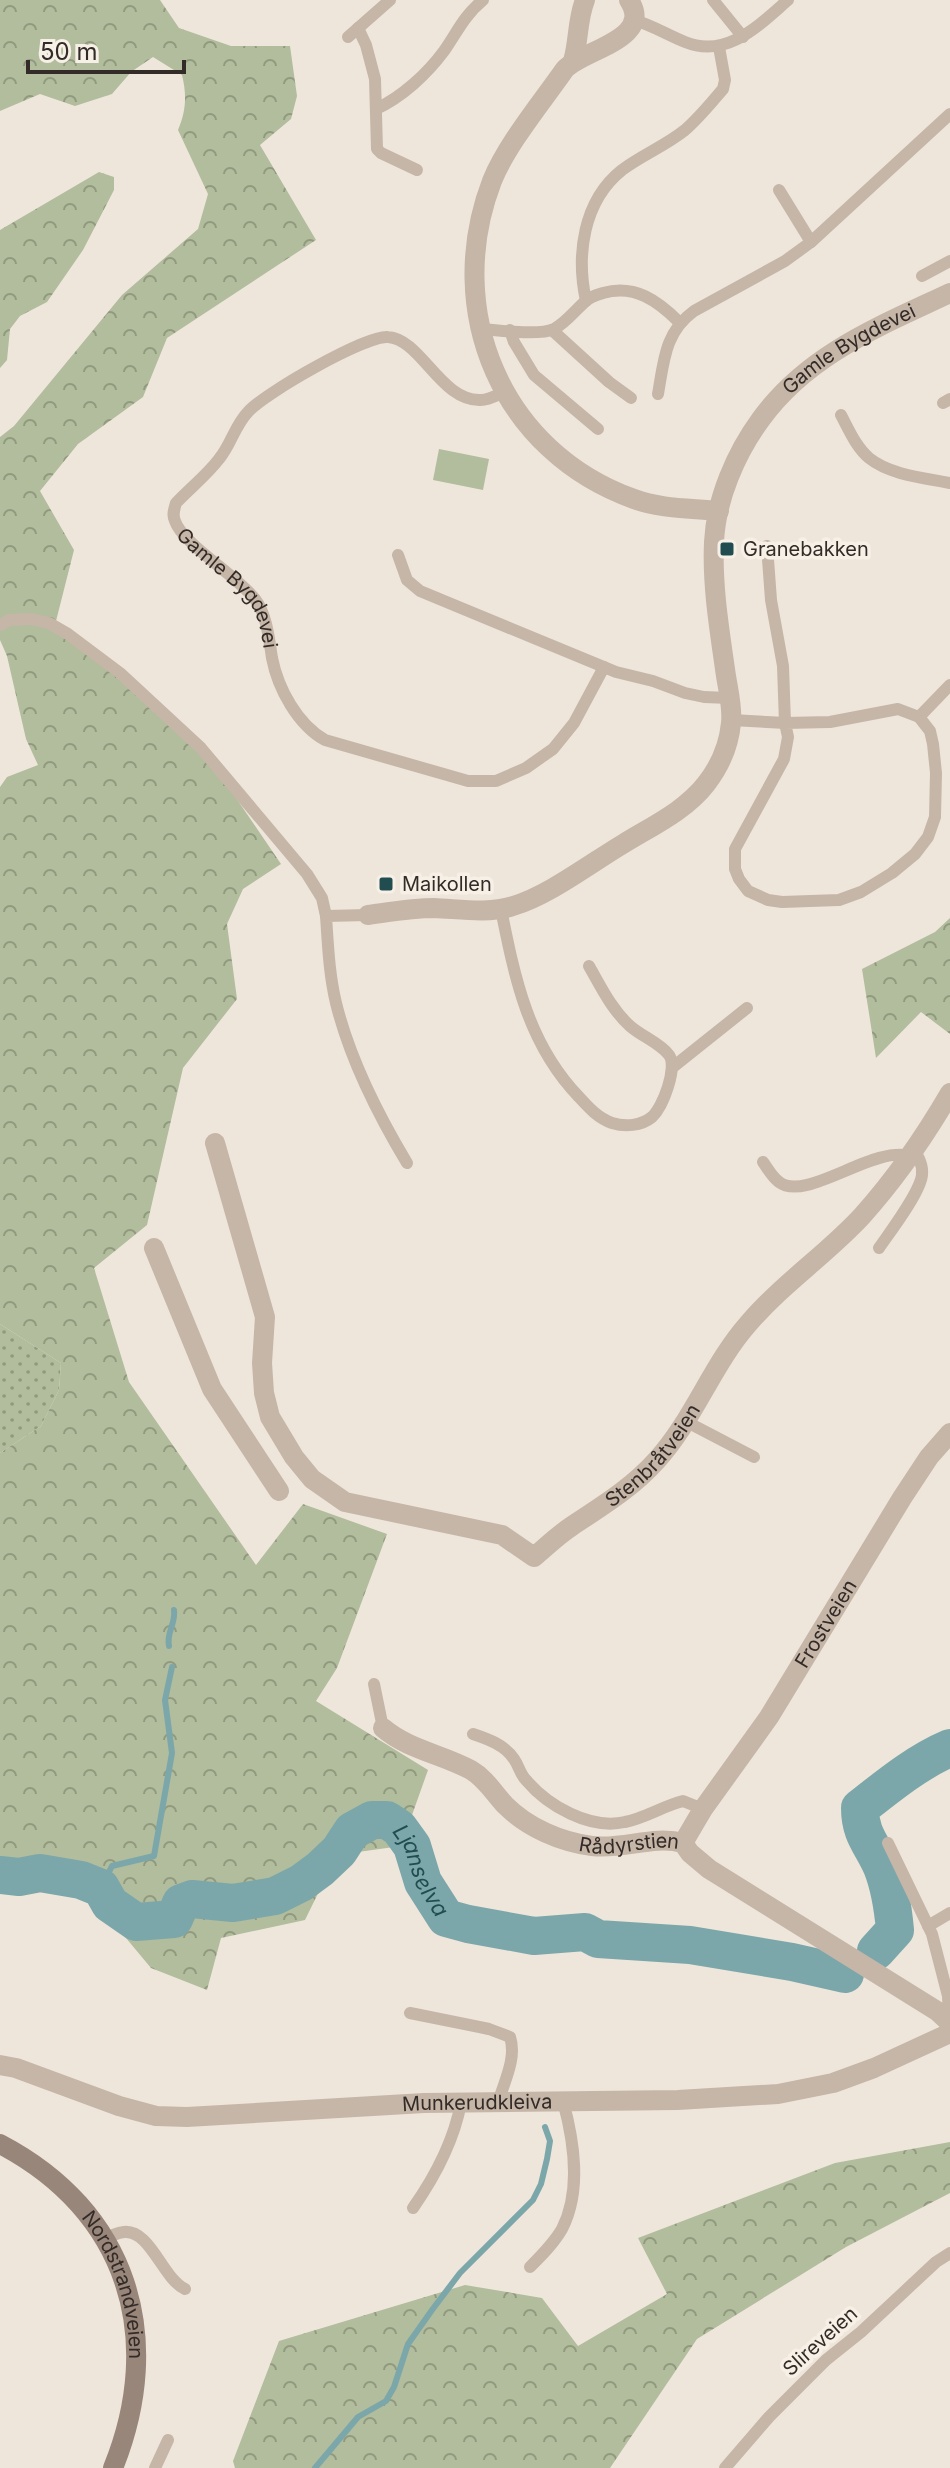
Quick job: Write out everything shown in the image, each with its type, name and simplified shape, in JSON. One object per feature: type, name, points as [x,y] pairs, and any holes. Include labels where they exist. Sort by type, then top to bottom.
[{"type":"main road","name":"Nordstrandveien","points":[[0,2144],[43,2169],[79,2203],[105,2239],[130,2300],[137,2372],[129,2424],[113,2468]]},
{"type":"street","points":[[573,61],[585,0]]},
{"type":"street","points":[[631,10],[626,35],[573,61],[565,69],[508,152],[491,186],[483,209],[475,254],[475,299],[480,329],[504,392],[537,436],[571,466],[637,500],[719,511]]},
{"type":"street","name":"Gamle Bygdevei","points":[[368,915],[432,908],[501,909],[527,901],[684,806],[704,787],[718,767],[731,720],[714,569],[714,540],[730,477],[749,437],[772,404],[797,378],[843,345],[950,293]]},
{"type":"street","name":"Stenbråtveien","points":[[215,1143],[265,1317],[262,1363],[264,1393],[270,1417],[294,1457],[312,1479],[338,1499],[365,1508],[502,1535],[534,1557],[571,1527],[630,1487],[658,1459],[733,1342],[861,1216],[912,1153],[950,1093]]},
{"type":"street","points":[[154,1248],[212,1389],[279,1491]]},
{"type":"street","points":[[240,1433],[270,1417]]},
{"type":"street","name":"Frostveien","points":[[683,1843],[703,1809],[769,1717],[902,1498],[929,1457],[949,1437]]},
{"type":"street","name":"Rådyrstien","points":[[383,1728],[403,1743],[474,1771],[512,1811],[549,1834],[593,1846],[634,1845],[660,1840],[683,1843],[709,1869],[950,2022]]},
{"type":"street","name":"Munkerudkleiva","points":[[0,2065],[119,2106],[156,2116],[187,2117],[412,2104],[678,2100],[778,2094],[833,2083],[950,2033]]},
{"type":"lane","points":[[390,0],[353,32],[372,63],[377,149],[417,170]]},
{"type":"lane","points":[[376,109],[390,103],[431,66],[468,13],[483,0]]},
{"type":"lane","points":[[713,0],[743,37]]},
{"type":"lane","points":[[631,10],[649,24],[695,46],[719,47],[743,37],[788,0]]},
{"type":"lane","points":[[586,301],[582,252],[591,213],[619,173],[684,130],[723,89],[725,80],[719,47]]},
{"type":"lane","points":[[658,394],[671,336],[679,322],[785,261],[811,242],[950,114]]},
{"type":"lane","points":[[779,190],[811,242]]},
{"type":"lane","points":[[922,276],[950,261]]},
{"type":"lane","points":[[480,329],[552,330],[586,301],[614,290],[641,294],[679,322]]},
{"type":"lane","points":[[510,330],[534,375],[598,429]]},
{"type":"lane","points":[[552,330],[631,398]]},
{"type":"lane","name":"Gamle Bygdevei","points":[[504,392],[486,400],[467,399],[430,370],[410,346],[386,336],[372,341],[264,397],[246,413],[220,458],[176,503],[173,511],[175,524],[245,587],[259,605],[283,689],[301,721],[311,732],[325,740],[468,781],[496,781],[526,768],[553,749],[574,723],[604,667]]},
{"type":"lane","points":[[841,415],[854,439],[871,460],[898,471],[950,483]]},
{"type":"lane","points":[[731,720],[785,723],[830,722],[898,709],[919,717],[930,731],[936,773],[935,817],[928,837],[915,854],[876,884],[850,897],[829,901],[782,902],[757,897],[748,891],[735,869],[735,849],[784,759],[788,737],[785,723],[783,666],[771,600],[767,546]]},
{"type":"lane","points":[[398,555],[407,580],[420,591],[604,667],[685,693],[729,698]]},
{"type":"lane","points":[[0,625],[9,620],[31,619],[49,623],[120,673],[201,748],[307,874],[322,898],[330,969],[341,1022],[365,1088],[407,1163]]},
{"type":"lane","points":[[919,717],[950,685]]},
{"type":"lane","points":[[501,909],[511,963],[532,1025],[546,1055],[566,1084],[594,1113],[609,1122],[631,1126],[653,1116],[670,1081],[673,1067],[670,1056],[620,1017],[589,966]]},
{"type":"lane","name":"Gamle Bygdevei","points":[[326,916],[368,915]]},
{"type":"lane","points":[[673,1067],[747,1008]]},
{"type":"lane","points":[[763,1162],[780,1183],[788,1186],[827,1178],[874,1158],[912,1153],[920,1161],[921,1180],[899,1221],[879,1248]]},
{"type":"lane","points":[[685,1421],[754,1457]]},
{"type":"lane","points":[[374,1684],[383,1728]]},
{"type":"lane","points":[[473,1734],[492,1741],[508,1752],[516,1761],[520,1773],[541,1794],[589,1821],[624,1823],[683,1801],[703,1809]]},
{"type":"lane","points":[[888,1843],[928,1926],[948,1996],[950,2022]]},
{"type":"lane","points":[[928,1926],[950,1913]]},
{"type":"lane","points":[[410,2013],[489,2029],[510,2037],[512,2059],[498,2103]]},
{"type":"lane","points":[[530,2267],[561,2229],[573,2198],[574,2153],[563,2101]]},
{"type":"lane","points":[[413,2208],[429,2184],[458,2118],[461,2103]]},
{"type":"lane","points":[[105,2239],[123,2232],[138,2236],[172,2280],[185,2289]]},
{"type":"lane","name":"Slireveien","points":[[725,2468],[769,2417],[826,2360],[950,2253]]},
{"type":"lane","points":[[155,2468],[168,2440]]},
{"type":"green space","points":[[0,0],[160,0],[179,28],[231,46],[290,46],[297,96],[291,119],[260,145],[316,240],[167,338],[143,397],[78,444],[40,491],[74,550],[55,625],[198,742],[281,864],[243,889],[227,924],[237,999],[183,1068],[147,1225],[94,1268],[129,1382],[256,1565],[303,1504],[387,1534],[337,1668],[316,1701],[428,1770],[401,1846],[351,1853],[327,1875],[305,1920],[221,1938],[207,1990],[151,1968],[86,1890],[0,1874],[0,1453],[41,1426],[59,1390],[61,1363],[0,1324],[0,787],[7,777],[38,765],[26,739],[7,656],[0,640],[0,437],[14,426],[122,295],[198,229],[208,194],[178,130],[185,103],[182,75],[153,57],[131,72],[112,94],[75,106],[40,94],[0,111]]},
{"type":"green space","points":[[99,172],[114,177],[114,190],[83,250],[47,302],[20,316],[10,329],[7,360],[0,368],[0,230]]},
{"type":"green space","points":[[439,449],[489,459],[483,490],[433,480]]},
{"type":"green space","points":[[950,918],[950,1034],[921,1012],[876,1058],[862,969],[935,932]]},
{"type":"green space","points":[[0,1324],[61,1363],[59,1390],[41,1426],[0,1453]]},
{"type":"green space","points":[[950,2142],[950,2193],[846,2247],[697,2339],[610,2468],[235,2468],[233,2461],[279,2341],[465,2285],[542,2298],[578,2346],[667,2294],[638,2238],[835,2163]]},
{"type":"waterway","points":[[169,1646],[174,1610]]},
{"type":"waterway","points":[[101,1888],[112,1866],[154,1856],[172,1753],[165,1700],[172,1667]]},
{"type":"waterway","name":"Ljanselva","points":[[876,1951],[895,1930],[887,1882],[864,1832],[860,1808],[914,1767],[950,1748]]},
{"type":"waterway","name":"Ljanselva","points":[[0,1875],[19,1877],[40,1873],[81,1880],[101,1888],[110,1904],[136,1922],[174,1919],[181,1903],[192,1899],[233,1903],[275,1896],[320,1869],[339,1851],[352,1831],[372,1820],[387,1820],[399,1828],[412,1846],[423,1882],[446,1918],[534,1936],[585,1932],[598,1939],[690,1945],[845,1974]]},
{"type":"waterway","points":[[315,2468],[358,2417],[386,2401],[394,2387],[408,2344],[432,2310],[460,2273],[533,2200],[541,2184],[550,2141],[545,2127]]},
{"type":"place","name":"Granebakken","points":[[727,549]]},
{"type":"place","name":"Maikollen","points":[[386,884]]}]
